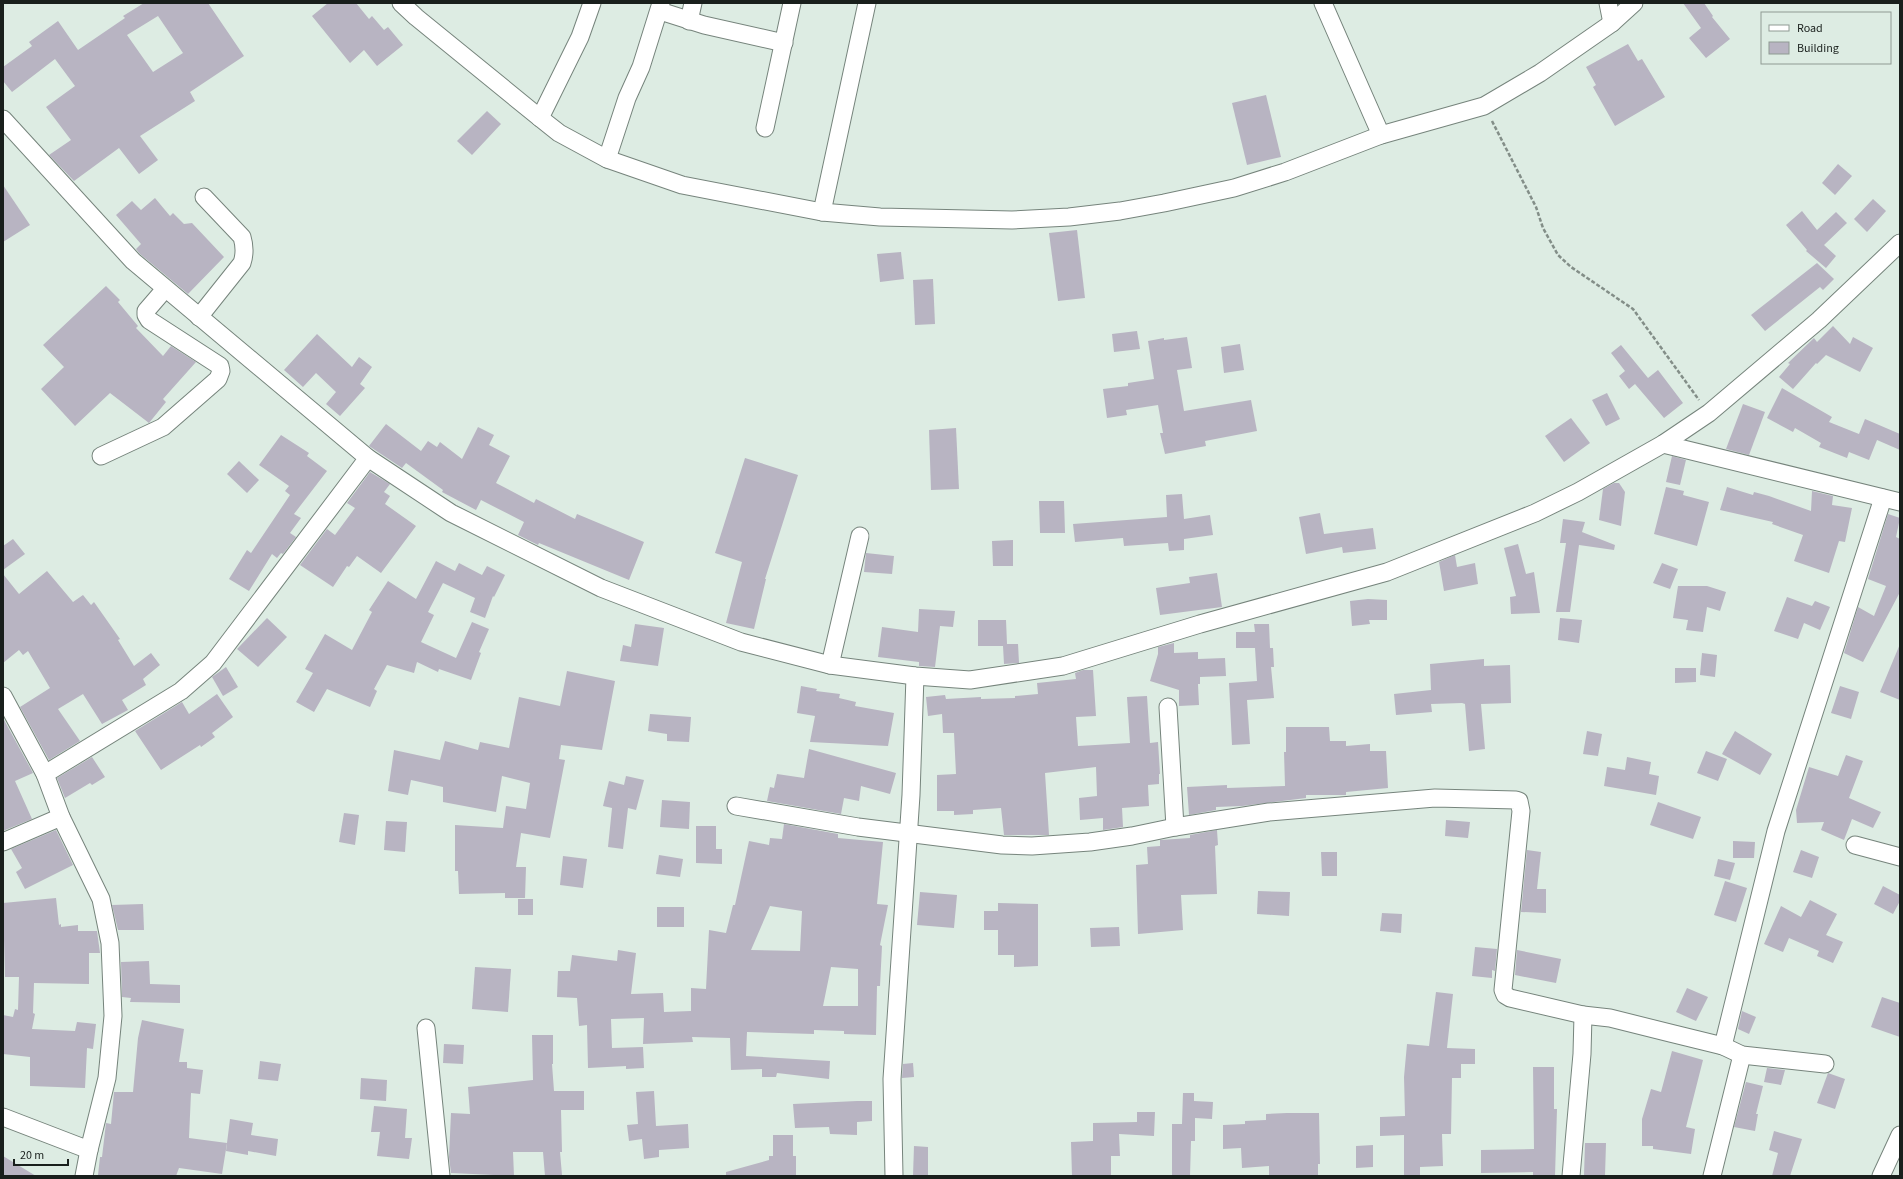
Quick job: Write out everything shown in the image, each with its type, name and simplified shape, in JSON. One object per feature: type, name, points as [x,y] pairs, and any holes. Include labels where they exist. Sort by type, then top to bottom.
[{"type":"street","points":[[401,3],[416,18],[559,133],[607,159],[682,185],[822,212],[880,217],[1012,220],[1069,217],[1120,211],[1234,188],[1285,172],[1381,135],[1484,106],[1540,73],[1612,23],[1634,3]]},
{"type":"street","points":[[540,118],[580,37],[592,3]]},
{"type":"street","points":[[689,21],[693,3]]},
{"type":"street","points":[[765,128],[792,3]]},
{"type":"street","points":[[822,212],[867,3]]},
{"type":"street","points":[[1323,3],[1381,135]]},
{"type":"street","points":[[1608,3],[1612,23]]},
{"type":"street","points":[[607,159],[660,7],[689,21],[784,43]]},
{"type":"street","points":[[3,119],[133,261],[368,458],[451,513],[601,588],[742,642],[830,665],[915,676],[970,680],[1063,666],[1200,624],[1387,572],[1535,513],[1578,492],[1663,444],[1709,413],[1819,320],[1900,243]]},
{"type":"street","points":[[199,317],[242,263],[245,255],[245,245],[242,237],[204,197]]},
{"type":"street","points":[[101,456],[163,428],[218,379],[221,371],[220,366],[149,320],[146,315],[146,311],[165,289]]},
{"type":"street","points":[[1663,444],[1900,502]]},
{"type":"street","points":[[45,774],[181,691],[213,662],[368,458]]},
{"type":"street","points":[[1723,1046],[1776,831],[1883,498]]},
{"type":"street","points":[[830,665],[860,536]]},
{"type":"street","points":[[894,1176],[892,1079],[907,833],[911,795],[915,676]]},
{"type":"street","points":[[4,699],[45,774],[61,817],[101,899],[110,943],[113,1016],[107,1078],[88,1150],[84,1176]]},
{"type":"street","points":[[1168,707],[1174,828]]},
{"type":"street","points":[[736,806],[858,827],[1002,845],[1032,846],[1090,842],[1132,836],[1269,812],[1435,798],[1516,800],[1519,801],[1521,811],[1504,993],[1510,998],[1583,1015],[1610,1018],[1723,1046],[1742,1055],[1825,1064]]},
{"type":"street","points":[[3,842],[61,817]]},
{"type":"street","points":[[1855,845],[1900,857]]},
{"type":"street","points":[[1571,1176],[1582,1054],[1583,1015]]},
{"type":"street","points":[[426,1028],[440,1176]]},
{"type":"street","points":[[1712,1176],[1742,1055]]},
{"type":"street","points":[[3,1117],[88,1150]]},
{"type":"street","points":[[1881,1176],[1900,1135]]},
{"type":"path","points":[[1484,106],[1536,207],[1543,228],[1558,255],[1571,267],[1633,310],[1709,413]]},
{"type":"building","points":[[144,3],[208,3],[244,56],[190,92],[195,101],[140,136],[158,160],[139,174],[119,148],[74,181],[49,155],[71,140],[46,107],[75,86],[55,59],[12,92],[3,81],[3,67],[32,46],[29,42],[58,21],[78,50],[125,18],[123,16]],"holes":[[[158,16],[183,53],[153,72],[127,35]]]},
{"type":"building","points":[[328,3],[356,3],[369,19],[372,16],[384,30],[388,27],[403,45],[377,66],[364,50],[350,63],[312,16]]},
{"type":"building","points":[[1683,3],[1704,3],[1713,16],[1712,17],[1730,39],[1706,58],[1689,38],[1701,28]]},
{"type":"building","points":[[1628,44],[1638,61],[1642,59],[1665,97],[1615,126],[1593,87],[1596,85],[1586,67]]},
{"type":"building","points":[[1266,95],[1281,157],[1247,165],[1232,103]]},
{"type":"building","points":[[487,111],[501,124],[472,155],[457,141]]},
{"type":"building","points":[[1838,164],[1852,176],[1835,195],[1822,183]]},
{"type":"building","points":[[3,185],[30,225],[3,242]]},
{"type":"building","points":[[155,198],[170,216],[173,213],[184,224],[192,223],[224,257],[188,294],[140,254],[136,249],[141,244],[116,215],[132,201],[141,210]]},
{"type":"building","points":[[1873,199],[1886,211],[1867,232],[1854,219]]},
{"type":"building","points":[[1802,211],[1817,230],[1836,212],[1847,223],[1824,245],[1836,256],[1826,268],[1806,251],[1807,250],[1786,225]]},
{"type":"building","points":[[1077,230],[1085,298],[1058,301],[1049,233]]},
{"type":"building","points":[[901,252],[904,279],[880,282],[877,254]]},
{"type":"building","points":[[1817,263],[1834,279],[1823,290],[1820,287],[1765,331],[1751,315]]},
{"type":"building","points":[[933,279],[935,324],[915,325],[913,280]]},
{"type":"building","points":[[106,286],[120,300],[118,302],[138,326],[136,328],[163,356],[171,346],[196,362],[163,399],[166,402],[149,423],[110,393],[75,426],[41,389],[64,367],[43,345]]},
{"type":"building","points":[[1833,326],[1850,344],[1853,337],[1873,348],[1860,372],[1826,355],[1817,364],[1816,363],[1793,389],[1779,377],[1790,364],[1788,363],[1814,338],[1817,342]]},
{"type":"building","points":[[1137,331],[1140,349],[1114,352],[1112,334]]},
{"type":"building","points":[[317,334],[352,367],[359,357],[372,367],[360,384],[365,388],[340,416],[326,404],[336,392],[316,373],[303,387],[284,370]]},
{"type":"building","points":[[1187,337],[1192,368],[1177,370],[1184,411],[1251,400],[1257,431],[1205,441],[1206,446],[1165,454],[1160,433],[1163,433],[1158,405],[1126,410],[1127,415],[1107,418],[1103,389],[1128,386],[1128,383],[1154,379],[1148,341],[1164,338],[1164,340]]},
{"type":"building","points":[[1240,344],[1244,370],[1224,373],[1221,347]]},
{"type":"building","points":[[1621,345],[1648,378],[1658,370],[1683,403],[1664,418],[1635,384],[1629,389],[1619,376],[1625,371],[1611,353]]},
{"type":"building","points":[[1782,388],[1832,417],[1829,422],[1859,434],[1865,419],[1900,434],[1900,450],[1877,440],[1869,460],[1849,452],[1847,458],[1819,447],[1821,443],[1795,428],[1793,432],[1767,418]]},
{"type":"building","points":[[1607,393],[1620,419],[1606,426],[1592,400]]},
{"type":"building","points":[[1743,404],[1765,412],[1749,455],[1726,449]]},
{"type":"building","points":[[1571,418],[1590,443],[1564,462],[1545,436]]},
{"type":"building","points":[[386,424],[421,451],[428,441],[437,447],[440,442],[462,459],[478,427],[494,435],[489,445],[510,456],[496,483],[534,503],[536,499],[575,519],[577,514],[644,542],[629,580],[539,543],[538,545],[518,535],[524,522],[481,500],[476,510],[442,492],[443,490],[406,463],[402,468],[369,446]]},
{"type":"building","points":[[956,428],[959,489],[931,490],[929,430]]},
{"type":"building","points":[[281,435],[309,453],[307,456],[327,471],[294,514],[301,518],[290,533],[296,537],[283,554],[281,553],[277,558],[272,554],[249,591],[229,579],[247,550],[251,553],[290,495],[285,491],[289,486],[259,465]]},
{"type":"building","points":[[1672,456],[1686,460],[1680,485],[1666,482]]},
{"type":"building","points":[[745,458],[798,475],[765,579],[754,629],[726,623],[742,562],[715,553]]},
{"type":"building","points":[[239,461],[259,480],[247,493],[227,474]]},
{"type":"building","points":[[370,472],[390,484],[384,492],[390,496],[385,504],[416,526],[381,573],[357,556],[349,567],[347,566],[333,587],[300,565],[327,529],[335,535],[355,508],[347,503]]},
{"type":"building","points":[[1614,483],[1619,483],[1625,492],[1621,526],[1599,520],[1603,489]]},
{"type":"building","points":[[1666,487],[1684,491],[1683,495],[1709,502],[1697,546],[1654,534]]},
{"type":"building","points":[[1727,487],[1753,495],[1754,492],[1769,496],[1811,511],[1812,491],[1833,496],[1832,505],[1852,508],[1845,542],[1839,541],[1829,573],[1794,561],[1803,535],[1772,524],[1773,522],[1720,510]]},
{"type":"building","points":[[1182,494],[1184,519],[1210,515],[1213,535],[1184,539],[1184,550],[1169,551],[1168,543],[1124,546],[1123,538],[1075,542],[1073,524],[1167,517],[1166,495]]},
{"type":"building","points":[[1039,501],[1064,501],[1065,533],[1040,533]]},
{"type":"building","points":[[1320,513],[1324,534],[1373,528],[1376,549],[1343,553],[1342,547],[1306,554],[1299,517]]},
{"type":"building","points":[[1888,514],[1900,518],[1896,537],[1900,539],[1900,592],[1863,662],[1844,653],[1858,607],[1874,616],[1886,586],[1868,579]]},
{"type":"building","points":[[1563,519],[1585,522],[1582,532],[1615,545],[1614,550],[1579,545],[1570,612],[1556,612],[1566,543],[1560,543]]},
{"type":"building","points":[[13,539],[25,554],[3,570],[3,546]]},
{"type":"building","points":[[1013,540],[1013,566],[993,566],[992,541]]},
{"type":"building","points":[[1518,544],[1526,574],[1534,572],[1540,613],[1511,614],[1510,597],[1516,596],[1504,548]]},
{"type":"building","points":[[866,553],[894,556],[892,574],[864,572]]},
{"type":"building","points":[[1455,555],[1457,567],[1475,563],[1478,584],[1444,591],[1439,562]]},
{"type":"building","points":[[436,561],[455,571],[459,563],[482,575],[487,566],[505,575],[494,597],[493,596],[485,618],[470,612],[475,598],[443,583],[428,612],[434,615],[421,642],[456,658],[472,622],[489,629],[479,652],[481,653],[471,680],[439,669],[438,672],[417,662],[414,673],[387,665],[374,689],[377,691],[370,707],[327,689],[314,712],[296,702],[313,673],[305,669],[325,634],[352,650],[372,612],[369,610],[388,581],[416,599]]},
{"type":"building","points":[[1662,563],[1678,569],[1670,589],[1653,583]]},
{"type":"building","points":[[47,571],[73,602],[83,595],[91,605],[94,602],[120,639],[118,640],[134,666],[151,653],[160,665],[143,679],[146,685],[122,700],[128,710],[102,724],[83,694],[58,709],[80,741],[49,760],[20,707],[50,688],[28,651],[23,655],[19,650],[3,663],[3,574],[19,594]]},
{"type":"building","points":[[1217,573],[1222,607],[1160,615],[1156,588],[1190,583],[1189,577]]},
{"type":"building","points":[[1678,586],[1707,586],[1726,592],[1720,611],[1707,607],[1703,632],[1686,630],[1688,620],[1673,618]]},
{"type":"building","points":[[1787,597],[1812,606],[1815,601],[1830,607],[1820,630],[1804,623],[1798,639],[1774,631]]},
{"type":"building","points":[[1368,599],[1387,600],[1387,620],[1369,620],[1370,624],[1352,626],[1350,601]]},
{"type":"building","points":[[919,609],[955,611],[953,627],[940,626],[935,667],[919,666],[919,662],[878,657],[882,627],[918,632]]},
{"type":"building","points":[[267,618],[287,637],[258,667],[237,649]]},
{"type":"building","points":[[1560,618],[1582,620],[1579,643],[1558,640]]},
{"type":"building","points":[[978,620],[1006,620],[1007,644],[1018,644],[1019,663],[1004,664],[1003,646],[978,646]]},
{"type":"building","points":[[635,624],[664,628],[658,666],[620,661],[623,645],[631,647]]},
{"type":"building","points":[[1254,624],[1269,624],[1270,648],[1273,648],[1274,667],[1271,667],[1274,698],[1247,700],[1250,744],[1232,745],[1229,683],[1257,681],[1255,648],[1236,648],[1236,632],[1255,632]]},
{"type":"building","points":[[1174,643],[1174,653],[1198,652],[1198,659],[1225,658],[1226,676],[1200,677],[1200,684],[1198,684],[1199,705],[1179,706],[1179,690],[1150,681],[1158,654],[1158,647]]},
{"type":"building","points":[[1900,644],[1900,700],[1880,692]]},
{"type":"building","points":[[1702,653],[1717,655],[1715,677],[1700,675]]},
{"type":"building","points":[[1484,659],[1484,666],[1510,665],[1511,703],[1481,704],[1485,749],[1469,751],[1465,704],[1431,704],[1432,712],[1396,715],[1394,694],[1431,690],[1430,664]]},
{"type":"building","points":[[226,667],[238,687],[223,696],[212,677]]},
{"type":"building","points":[[1675,668],[1696,668],[1696,682],[1675,683]]},
{"type":"building","points":[[1083,670],[1093,670],[1096,716],[1076,717],[1078,746],[1130,743],[1127,697],[1147,696],[1150,743],[1158,742],[1160,774],[1159,784],[1148,785],[1149,806],[1122,808],[1123,827],[1103,830],[1103,818],[1080,820],[1079,798],[1097,796],[1096,767],[1045,773],[1049,835],[1004,835],[1001,808],[973,810],[973,814],[954,815],[954,811],[937,811],[937,775],[956,774],[954,733],[943,733],[942,714],[928,716],[926,697],[945,695],[946,699],[981,697],[981,699],[1015,698],[1015,696],[1038,694],[1037,683],[1076,679],[1075,673]]},
{"type":"building","points":[[567,671],[615,681],[602,750],[561,745],[559,759],[565,760],[550,838],[521,833],[516,867],[526,867],[525,898],[505,898],[505,893],[459,894],[458,871],[455,871],[455,825],[503,828],[506,806],[526,809],[530,783],[502,776],[496,812],[443,802],[443,787],[411,780],[408,795],[388,791],[394,750],[440,760],[445,741],[478,750],[480,742],[509,748],[519,697],[560,706]]},
{"type":"building","points":[[801,686],[817,689],[816,691],[840,694],[839,698],[856,702],[855,706],[894,713],[888,746],[810,742],[815,716],[797,713]]},
{"type":"building","points":[[1840,686],[1859,692],[1851,719],[1831,713]]},
{"type":"building","points":[[217,694],[233,717],[212,733],[215,737],[201,747],[200,745],[161,770],[135,731],[182,702],[189,714]]},
{"type":"building","points":[[650,714],[691,717],[689,742],[667,741],[667,734],[648,731]]},
{"type":"building","points":[[3,718],[33,773],[15,781],[32,819],[3,831]]},
{"type":"building","points":[[1286,727],[1329,727],[1330,741],[1346,741],[1346,746],[1370,744],[1370,751],[1386,751],[1388,788],[1346,792],[1346,795],[1306,795],[1306,798],[1242,806],[1216,807],[1216,810],[1189,815],[1187,787],[1227,785],[1227,788],[1285,786],[1284,752],[1286,752]]},
{"type":"building","points":[[1587,731],[1602,734],[1598,756],[1583,754]]},
{"type":"building","points":[[1735,731],[1772,754],[1760,775],[1722,754]]},
{"type":"building","points":[[809,749],[896,773],[890,794],[861,786],[859,801],[844,798],[841,814],[767,801],[770,787],[774,788],[777,774],[804,778]]},
{"type":"building","points":[[1706,751],[1727,759],[1718,781],[1697,773]]},
{"type":"building","points":[[1846,755],[1863,761],[1849,798],[1881,812],[1873,828],[1852,819],[1844,840],[1821,830],[1824,822],[1797,823],[1796,810],[1809,767],[1838,776]]},
{"type":"building","points":[[92,757],[105,777],[92,785],[90,783],[65,798],[57,778]]},
{"type":"building","points":[[1627,757],[1651,762],[1649,774],[1659,776],[1656,795],[1604,786],[1607,767],[1625,770]]},
{"type":"building","points":[[626,776],[644,780],[636,810],[628,808],[623,849],[608,847],[612,808],[603,806],[609,781],[624,785]]},
{"type":"building","points":[[662,800],[690,802],[689,829],[660,827]]},
{"type":"building","points":[[1658,802],[1701,817],[1693,839],[1650,825]]},
{"type":"building","points":[[344,813],[359,815],[355,845],[339,842]]},
{"type":"building","points":[[1446,820],[1470,822],[1468,838],[1445,836]]},
{"type":"building","points":[[386,821],[407,822],[405,852],[384,850]]},
{"type":"building","points":[[784,824],[838,834],[838,838],[883,842],[877,904],[888,905],[880,945],[882,946],[880,986],[877,986],[876,1035],[844,1034],[844,1031],[814,1030],[814,1034],[747,1032],[746,1056],[830,1061],[829,1079],[777,1073],[776,1077],[762,1077],[762,1069],[731,1070],[730,1038],[692,1037],[693,1042],[643,1044],[644,1018],[611,1019],[612,1048],[643,1047],[644,1068],[626,1069],[626,1066],[588,1068],[587,1025],[579,1026],[577,998],[557,997],[558,971],[570,971],[572,955],[617,961],[618,950],[636,953],[631,994],[663,993],[664,1012],[691,1011],[691,988],[706,989],[709,930],[726,933],[733,905],[735,905],[749,841],[769,845],[770,838],[782,839]],"holes":[[[770,906],[802,911],[800,951],[751,950]],[[831,967],[858,969],[858,1006],[823,1006]]]},
{"type":"building","points":[[696,826],[716,826],[716,849],[722,849],[722,864],[696,863]]},
{"type":"building","points":[[56,830],[73,865],[25,889],[16,872],[22,868],[11,849]]},
{"type":"building","points":[[1217,830],[1218,845],[1215,846],[1217,894],[1181,895],[1183,930],[1138,934],[1136,865],[1148,864],[1147,847],[1160,846],[1160,840],[1190,838],[1190,835]]},
{"type":"building","points":[[1733,841],[1755,842],[1754,858],[1733,858]]},
{"type":"building","points":[[1527,850],[1541,852],[1537,889],[1546,889],[1546,913],[1521,912]]},
{"type":"building","points":[[1801,850],[1819,857],[1812,878],[1793,872]]},
{"type":"building","points":[[1321,852],[1337,852],[1337,876],[1322,876]]},
{"type":"building","points":[[659,855],[683,859],[680,877],[656,874]]},
{"type":"building","points":[[563,856],[587,859],[583,888],[560,885]]},
{"type":"building","points":[[1718,859],[1735,863],[1730,880],[1714,876]]},
{"type":"building","points":[[1725,881],[1747,888],[1736,922],[1714,915]]},
{"type":"building","points":[[1883,886],[1900,895],[1900,901],[1893,914],[1874,904]]},
{"type":"building","points":[[1258,891],[1290,892],[1289,916],[1257,914]]},
{"type":"building","points":[[920,892],[957,895],[954,928],[917,925]]},
{"type":"building","points":[[56,898],[59,925],[61,924],[61,927],[78,925],[78,931],[97,931],[100,953],[89,953],[89,984],[34,983],[33,1013],[35,1014],[32,1029],[75,1031],[77,1022],[96,1024],[93,1049],[87,1048],[85,1088],[30,1086],[30,1057],[3,1054],[3,1015],[13,1017],[15,1009],[18,1010],[19,977],[5,977],[3,903]]},
{"type":"building","points":[[518,899],[533,899],[533,915],[518,915]]},
{"type":"building","points":[[1810,900],[1837,914],[1826,935],[1843,942],[1833,963],[1817,956],[1819,951],[1789,938],[1783,952],[1764,944],[1781,906],[1801,917]]},
{"type":"building","points":[[998,903],[1038,904],[1038,966],[1014,967],[1014,955],[998,955],[998,930],[984,930],[984,911],[998,911]]},
{"type":"building","points":[[143,904],[144,930],[118,930],[112,905]]},
{"type":"building","points":[[657,907],[684,907],[684,927],[657,927]]},
{"type":"building","points":[[1382,913],[1402,914],[1401,933],[1380,931]]},
{"type":"building","points":[[1119,927],[1120,946],[1091,947],[1090,928]]},
{"type":"building","points":[[1475,947],[1497,949],[1495,971],[1492,970],[1492,978],[1472,976]]},
{"type":"building","points":[[1517,950],[1561,959],[1556,983],[1515,975]]},
{"type":"building","points":[[149,961],[150,984],[180,985],[180,1003],[130,1002],[131,998],[122,997],[121,962]]},
{"type":"building","points":[[475,967],[511,969],[508,1012],[472,1009]]},
{"type":"building","points":[[1687,988],[1708,997],[1696,1021],[1676,1012]]},
{"type":"building","points":[[1436,992],[1453,994],[1447,1048],[1475,1049],[1475,1064],[1461,1064],[1461,1078],[1452,1078],[1451,1134],[1442,1134],[1443,1166],[1420,1167],[1420,1176],[1404,1176],[1404,1135],[1380,1136],[1380,1117],[1405,1116],[1404,1077],[1407,1044],[1429,1046]]},
{"type":"building","points":[[1882,997],[1900,1003],[1900,1037],[1871,1027]]},
{"type":"building","points":[[1742,1011],[1756,1017],[1749,1034],[1738,1029]]},
{"type":"building","points":[[142,1020],[184,1029],[179,1062],[187,1062],[187,1068],[203,1070],[200,1094],[191,1093],[189,1138],[227,1143],[222,1174],[179,1168],[176,1176],[98,1175],[100,1157],[102,1157],[106,1123],[111,1124],[114,1092],[133,1092],[138,1038]]},
{"type":"building","points":[[532,1035],[553,1035],[552,1064],[554,1091],[584,1091],[584,1110],[561,1110],[562,1152],[560,1152],[562,1175],[545,1176],[543,1152],[513,1152],[514,1176],[451,1173],[449,1157],[451,1113],[470,1114],[468,1087],[533,1080]]},
{"type":"building","points":[[444,1044],[464,1045],[463,1064],[443,1063]]},
{"type":"building","points":[[1672,1051],[1703,1060],[1686,1127],[1695,1129],[1691,1154],[1653,1149],[1653,1146],[1642,1146],[1642,1119],[1651,1089],[1661,1092]]},
{"type":"building","points":[[260,1061],[281,1064],[278,1081],[258,1079]]},
{"type":"building","points":[[913,1063],[914,1077],[902,1078],[903,1064]]},
{"type":"building","points":[[1533,1067],[1554,1067],[1554,1109],[1557,1109],[1555,1176],[1533,1176],[1533,1172],[1481,1173],[1481,1150],[1534,1149]]},
{"type":"building","points":[[1767,1068],[1785,1070],[1781,1085],[1764,1082]]},
{"type":"building","points":[[1828,1073],[1845,1079],[1835,1109],[1817,1103]]},
{"type":"building","points":[[361,1078],[387,1080],[386,1101],[360,1099]]},
{"type":"building","points":[[1746,1082],[1763,1086],[1756,1114],[1758,1114],[1755,1131],[1734,1127]]},
{"type":"building","points":[[654,1091],[656,1126],[688,1124],[689,1148],[659,1150],[659,1157],[644,1159],[642,1139],[629,1141],[627,1125],[638,1124],[636,1092]]},
{"type":"building","points":[[1183,1093],[1194,1093],[1194,1101],[1213,1102],[1212,1119],[1195,1118],[1195,1141],[1191,1141],[1190,1176],[1172,1176],[1172,1124],[1182,1124]]},
{"type":"building","points":[[872,1101],[872,1121],[857,1122],[857,1135],[830,1134],[829,1127],[795,1128],[793,1104]]},
{"type":"building","points":[[374,1106],[407,1109],[405,1138],[412,1138],[409,1159],[377,1156],[380,1132],[371,1132]]},
{"type":"building","points":[[1137,1112],[1155,1112],[1154,1136],[1119,1134],[1120,1156],[1111,1156],[1111,1176],[1072,1176],[1071,1142],[1093,1141],[1093,1123],[1137,1122]]},
{"type":"building","points":[[1319,1113],[1320,1164],[1318,1164],[1318,1176],[1269,1176],[1269,1166],[1242,1168],[1241,1148],[1223,1149],[1223,1125],[1245,1124],[1245,1121],[1266,1120],[1266,1114]]},
{"type":"building","points":[[230,1119],[253,1123],[251,1135],[278,1139],[276,1156],[248,1151],[248,1155],[226,1151]]},
{"type":"building","points":[[1774,1131],[1802,1139],[1790,1176],[1772,1176],[1778,1153],[1769,1150]]},
{"type":"building","points":[[773,1135],[793,1135],[793,1156],[796,1156],[796,1176],[726,1176],[726,1172],[769,1160],[769,1156],[773,1156]]},
{"type":"building","points":[[1585,1143],[1606,1143],[1605,1176],[1584,1176]]},
{"type":"building","points":[[1373,1145],[1373,1167],[1356,1168],[1356,1146]]},
{"type":"building","points":[[914,1146],[928,1147],[928,1176],[913,1176]]},
{"type":"building","points":[[3,1156],[36,1176],[3,1176]]}]
